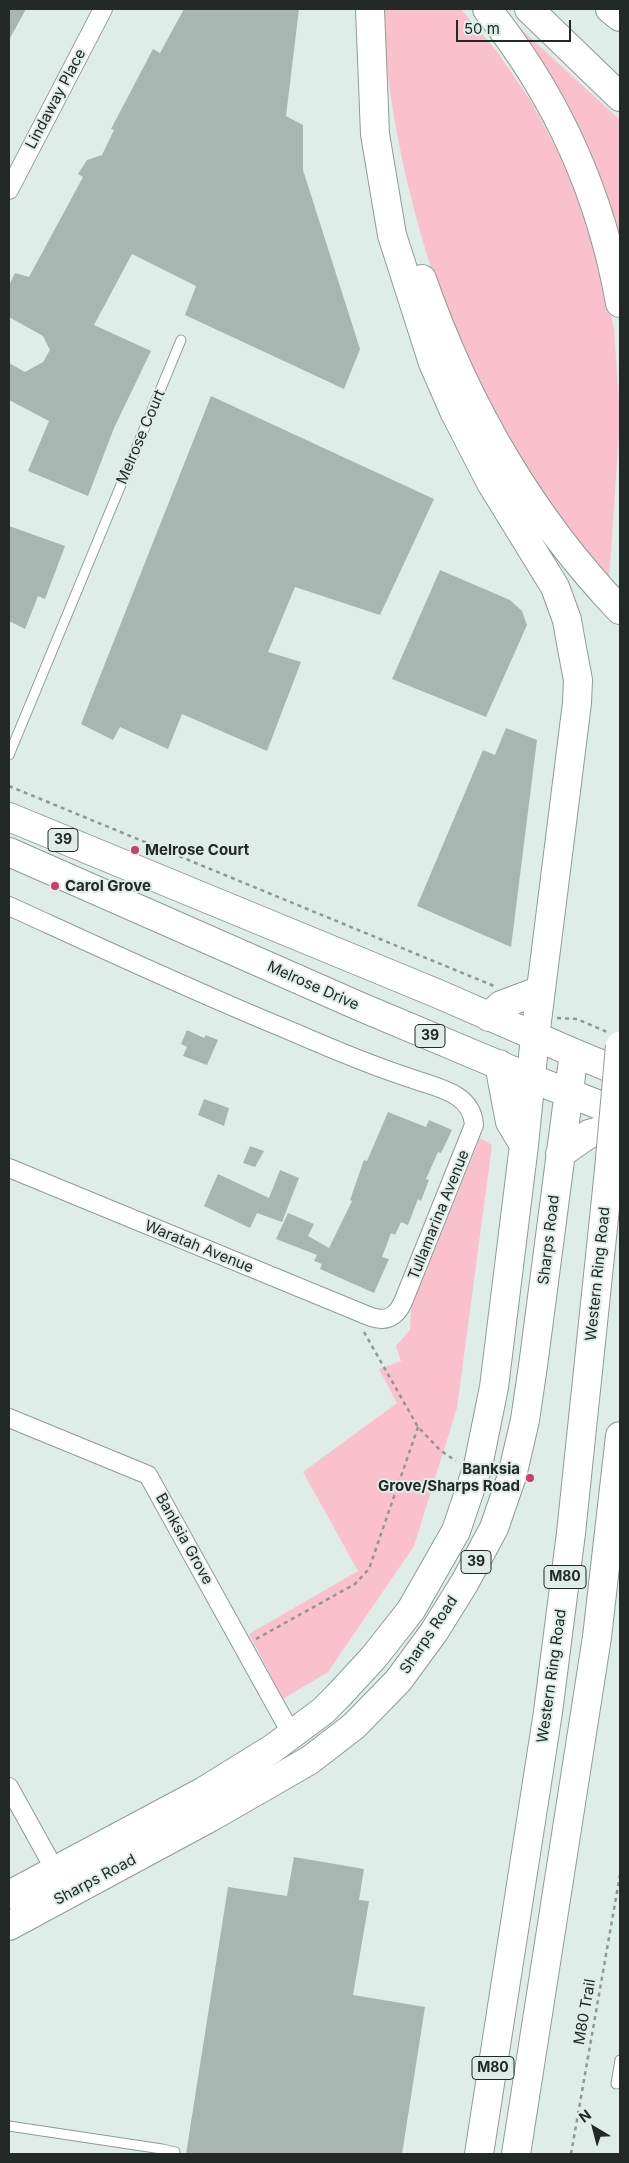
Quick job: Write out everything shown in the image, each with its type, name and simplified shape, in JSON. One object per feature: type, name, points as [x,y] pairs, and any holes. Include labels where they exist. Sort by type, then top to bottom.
[{"type":"main road","points":[[370,9],[372,43],[396,181],[410,239],[423,281],[462,376],[492,437],[522,486],[565,549],[620,610]]},
{"type":"main road","points":[[487,9],[540,85],[577,156],[602,224],[620,303]]},
{"type":"main road","points":[[529,9],[620,97]]},
{"type":"main road","points":[[539,9],[620,79]]},
{"type":"main road","points":[[610,9],[620,18]]},
{"type":"main road","name":"Sharps Road","points":[[9,1895],[253,1762],[323,1711],[374,1657],[411,1610],[456,1531],[478,1466],[490,1414],[524,1145],[534,1037],[577,703],[578,680],[567,620],[555,587],[491,483],[454,411],[433,363],[412,302],[392,235],[375,134],[372,43]]},
{"type":"main road","name":"39","points":[[9,817],[436,993],[574,1053]]},
{"type":"main road","name":"Melrose Drive","points":[[9,852],[361,1007],[530,1078],[620,1113]]},
{"type":"main road","points":[[105,894],[118,863]]},
{"type":"main road","points":[[489,1017],[501,1005],[541,990]]},
{"type":"main road","name":"Western Ring Road","points":[[479,2154],[548,1712],[571,1533],[620,1046]]},
{"type":"main road","points":[[574,1053],[620,1072]]},
{"type":"main road","name":"Sharps Road","points":[[9,1926],[266,1786],[310,1760],[354,1726],[398,1681],[434,1632],[465,1582],[494,1528],[512,1476],[525,1420],[574,1053]]},
{"type":"main road","points":[[499,1064],[510,1122],[524,1145]]},
{"type":"main road","points":[[560,1154],[589,1134],[610,1128],[620,1118]]},
{"type":"main road","name":"M80","points":[[516,2154],[582,1742],[618,1472],[620,1436]]},
{"type":"main road","points":[[456,1531],[484,1547]]},
{"type":"street","name":"Lindaway Place","points":[[9,190],[103,9]]},
{"type":"street","name":"Tullamarina Avenue","points":[[9,906],[195,992],[381,1069],[461,1098],[470,1108],[474,1118],[473,1130],[404,1302],[396,1314],[391,1317]]},
{"type":"street","name":"Waratah Avenue","points":[[9,1168],[370,1317],[378,1319],[391,1317]]},
{"type":"street","name":"Banksia Grove","points":[[9,1418],[148,1475],[292,1735]]},
{"type":"street","points":[[9,1787],[55,1870]]},
{"type":"lane","name":"Melrose Court","points":[[9,755],[181,340]]},
{"type":"lane","points":[[616,2084],[620,2060]]},
{"type":"lane","points":[[9,2126],[162,2149],[175,2152],[175,2154]]},
{"type":"path","points":[[9,786],[495,986]]},
{"type":"path","points":[[363,1330],[418,1428],[440,1450],[456,1461]]},
{"type":"path","points":[[256,1639],[355,1584],[365,1574],[418,1428]]},
{"type":"path","name":"M80 Trail","points":[[571,2154],[620,1874]]},
{"type":"shaded area","points":[[384,9],[461,9],[498,53],[532,103],[563,162],[593,241],[614,328],[620,419],[609,580],[557,515],[510,443],[454,329],[434,277],[402,160],[388,74]]},
{"type":"shaded area","points":[[508,17],[620,120],[620,241],[603,189]]},
{"type":"shaded area","points":[[480,1138],[492,1145],[457,1408],[414,1546],[328,1672],[283,1699],[249,1634],[358,1571],[303,1472],[397,1403],[379,1369],[401,1361],[396,1346],[410,1330],[411,1308]]},
{"type":"building","points":[[9,9],[26,9],[9,40]]},
{"type":"building","points":[[184,9],[299,9],[286,116],[303,125],[303,170],[360,349],[344,389],[185,315],[196,286],[132,254],[94,325],[151,351],[114,428],[88,496],[28,471],[49,421],[9,400],[9,363],[25,372],[43,362],[50,350],[43,336],[9,317],[9,285],[15,273],[29,277],[83,177],[78,174],[87,160],[102,155],[114,130],[111,129],[153,49],[160,53]]},
{"type":"building","points":[[211,396],[434,499],[380,615],[295,587],[268,652],[301,662],[267,751],[182,714],[168,749],[120,727],[113,740],[81,724]]},
{"type":"building","points":[[9,526],[65,546],[45,599],[38,596],[25,629],[9,621]]},
{"type":"building","points":[[440,570],[510,600],[522,611],[527,625],[486,717],[392,679]]},
{"type":"building","points":[[506,728],[537,740],[511,947],[417,906],[483,750],[495,755]]},
{"type":"building","points":[[187,1030],[204,1038],[206,1035],[218,1040],[207,1065],[183,1056],[187,1047],[181,1044]]},
{"type":"building","points":[[204,1099],[229,1108],[224,1126],[198,1115]]},
{"type":"building","points":[[388,1112],[426,1127],[429,1120],[452,1130],[441,1153],[438,1152],[426,1179],[429,1180],[421,1201],[418,1199],[408,1225],[401,1222],[395,1235],[391,1233],[382,1257],[389,1259],[374,1293],[320,1269],[322,1264],[314,1261],[317,1255],[276,1239],[288,1213],[314,1224],[308,1236],[329,1248],[352,1201],[350,1200],[364,1160],[367,1161]]},
{"type":"building","points":[[250,1146],[264,1151],[255,1167],[243,1163]]},
{"type":"building","points":[[280,1170],[299,1178],[282,1222],[257,1213],[250,1228],[204,1206],[218,1174],[269,1198]]},
{"type":"building","points":[[294,1857],[364,1869],[359,1900],[369,1901],[353,1995],[425,2007],[402,2154],[186,2154],[228,1887],[287,1896]]},
{"type":"place","name":"Melrose Court","points":[[135,850]]},
{"type":"place","name":"Carol Grove","points":[[55,886]]},
{"type":"place","name":"Banksia Grove/Sharps Road","points":[[530,1478]]}]
